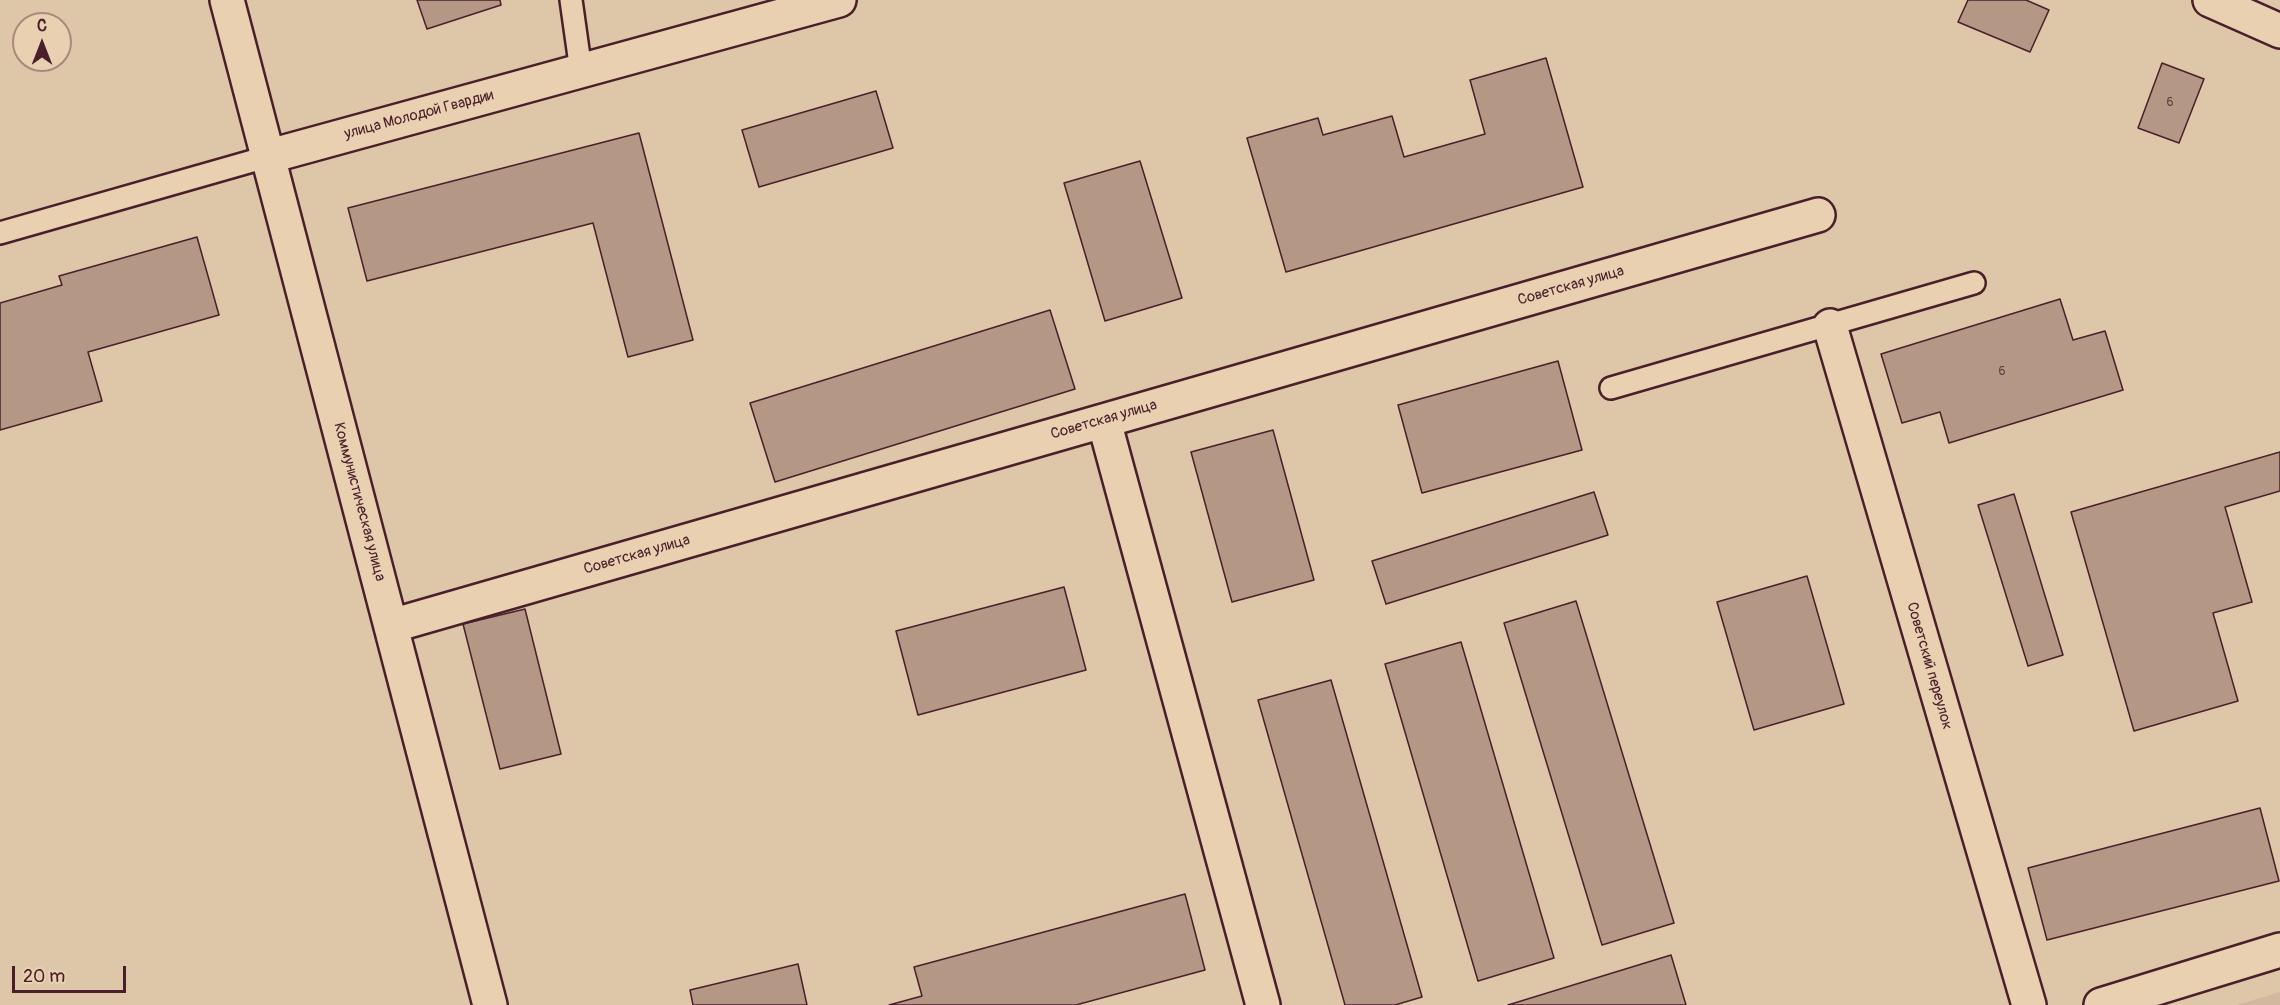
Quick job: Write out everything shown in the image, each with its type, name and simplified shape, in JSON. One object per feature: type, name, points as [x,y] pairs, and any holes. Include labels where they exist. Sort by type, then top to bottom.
[{"type":"street","name":"Коммунистическая улица","points":[[227,0],[270,156],[490,1005]]},
{"type":"street","name":"улица Молодой Гвардии","points":[[270,156],[840,0]]},
{"type":"street","points":[[2210,0],[2280,32]]},
{"type":"street","name":"Советская улица","points":[[391,626],[1818,214]]},
{"type":"street","name":"Советский переулок","points":[[1830,326],[2029,1005]]},
{"type":"street","points":[[1104,421],[1263,1005]]},
{"type":"street","points":[[2101,1005],[2280,950]]},
{"type":"lane","points":[[571,0],[581,71]]},
{"type":"lane","name":"улица Молодой Гвардии","points":[[0,233],[270,156]]},
{"type":"lane","points":[[1611,388],[1974,283]]},
{"type":"shaded area","points":[[2280,992],[2280,1005],[2237,1005]]},
{"type":"building","points":[[417,0],[500,0],[501,5],[427,29]]},
{"type":"building","points":[[1968,0],[2026,0],[2049,10],[2030,52],[1958,22]]},
{"type":"building","points":[[1546,58],[1583,187],[1286,272],[1247,138],[1318,118],[1323,135],[1392,116],[1404,157],[1485,134],[1470,80]]},
{"type":"building","points":[[2162,63],[2204,79],[2179,143],[2138,128]]},
{"type":"building","points":[[876,91],[893,148],[759,187],[742,130]]},
{"type":"building","points":[[639,133],[693,340],[628,357],[593,223],[367,281],[348,208]]},
{"type":"building","points":[[1140,161],[1182,298],[1105,321],[1064,183]]},
{"type":"building","points":[[197,237],[219,315],[88,352],[102,401],[0,430],[0,303],[62,285],[59,276]]},
{"type":"building","points":[[2060,299],[2073,340],[2105,331],[2123,390],[1949,443],[1940,412],[1902,423],[1881,354]]},
{"type":"building","points":[[1050,310],[1075,389],[775,482],[750,403]]},
{"type":"building","points":[[1558,361],[1582,450],[1422,493],[1398,405]]},
{"type":"building","points":[[1273,430],[1314,580],[1232,602],[1191,452]]},
{"type":"building","points":[[2280,452],[2280,491],[2225,507],[2252,602],[2213,613],[2238,701],[2134,731],[2071,512]]},
{"type":"building","points":[[1594,492],[1608,535],[1386,604],[1372,561]]},
{"type":"building","points":[[2014,494],[2063,655],[2028,666],[1978,505]]},
{"type":"building","points":[[1807,576],[1844,704],[1754,730],[1717,602]]},
{"type":"building","points":[[1064,587],[1086,670],[918,715],[896,631]]},
{"type":"building","points":[[1576,601],[1674,923],[1602,945],[1504,623]]},
{"type":"building","points":[[525,609],[561,754],[500,769],[463,624]]},
{"type":"building","points":[[1461,642],[1554,958],[1478,981],[1385,664]]},
{"type":"building","points":[[1331,680],[1422,997],[1395,1005],[1345,1005],[1258,700]]},
{"type":"building","points":[[2260,808],[2279,881],[2047,940],[2028,868]]},
{"type":"building","points":[[1185,894],[1205,970],[1076,1005],[889,1005],[922,996],[914,967]]},
{"type":"building","points":[[1671,955],[1686,1005],[1508,1005]]},
{"type":"building","points":[[798,964],[807,1005],[693,1005],[690,990]]}]
